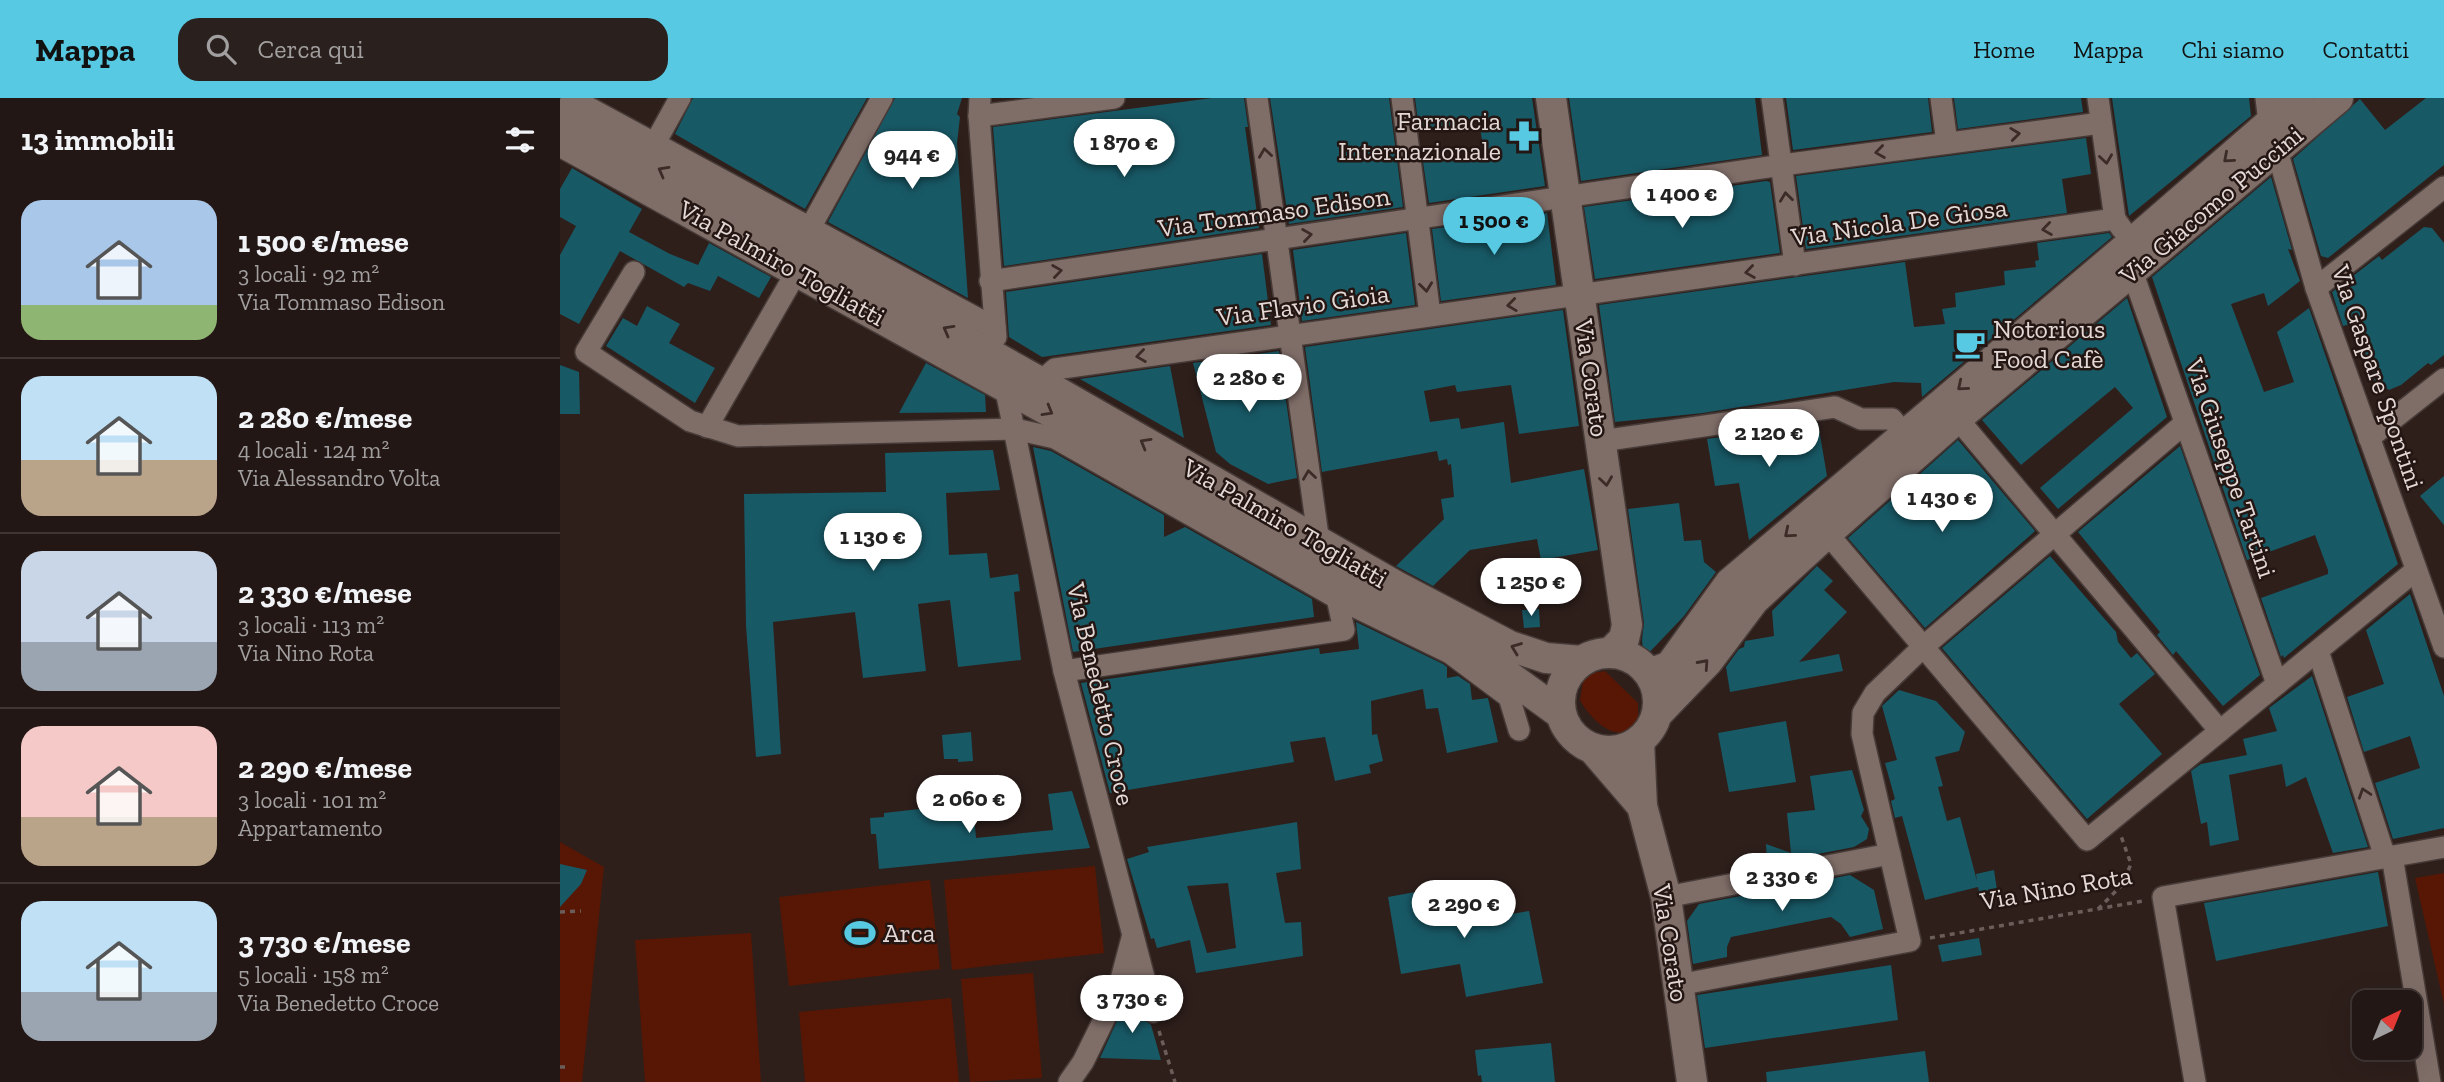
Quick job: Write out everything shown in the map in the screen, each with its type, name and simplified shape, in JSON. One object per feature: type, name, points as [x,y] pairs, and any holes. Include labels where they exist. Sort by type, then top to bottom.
[{"type":"main road","name":"Via Corato","points":[[1551,98],[1627,625],[1624,639],[1571,671],[1563,684],[1560,699],[1568,729],[1579,741],[1593,749],[1642,806]]},
{"type":"main road","name":"Via Giacomo Puccini","points":[[1650,674],[1670,666],[1730,583],[2299,98]]},
{"type":"main road","name":"Via Giacomo Puccini","points":[[2270,123],[2338,98]]},
{"type":"main road","name":"Via Palmiro Togliatti","points":[[560,114],[1002,373],[1262,536],[1474,651],[1562,714]]},
{"type":"main road","name":"Via Palmiro Togliatti","points":[[560,141],[797,271],[1002,373],[1040,382],[1319,543],[1510,646],[1546,659],[1596,657]]},
{"type":"main road","name":"Via Giacomo Puccini","points":[[1657,714],[1707,661],[1754,600],[1957,418],[2126,245]]},
{"type":"main road","points":[[1593,749],[1625,749],[1639,741],[1650,729],[1657,714],[1656,687],[1650,674],[1635,660],[1596,657]]},
{"type":"main road","name":"Via Corato","points":[[1639,741],[1642,806],[1666,897],[1692,1082]]},
{"type":"street","points":[[571,98],[995,328]]},
{"type":"street","points":[[654,144],[680,98]]},
{"type":"street","points":[[810,228],[882,98]]},
{"type":"street","points":[[979,107],[1114,98]]},
{"type":"street","points":[[1257,98],[1319,543]]},
{"type":"street","points":[[1402,98],[1430,315]]},
{"type":"street","points":[[1772,98],[1795,265]]},
{"type":"street","points":[[1941,98],[1947,143]]},
{"type":"street","name":"Via Giuseppe Tartini","points":[[2098,98],[2126,245],[2185,423],[2277,684]]},
{"type":"street","name":"Via Benedetto Croce","points":[[979,107],[990,281],[1002,373],[1064,671],[1153,1012]]},
{"type":"street","name":"Via Tommaso Edison","points":[[990,281],[1782,165],[2101,123]]},
{"type":"street","name":"Via Gaspare Spontini","points":[[2270,123],[2316,288],[2444,648]]},
{"type":"street","points":[[2316,288],[2444,187]]},
{"type":"street","name":"Via Nicola De Giosa","points":[[1579,297],[1795,265],[2126,245]]},
{"type":"street","points":[[707,427],[797,271]]},
{"type":"street","points":[[634,272],[586,352],[690,421],[738,436],[1015,429],[1055,438],[1337,598],[1450,653],[1508,697],[1519,730]]},
{"type":"street","name":"Via Flavio Gioia","points":[[1040,382],[1055,369],[1430,315],[1579,297]]},
{"type":"street","points":[[2370,438],[2444,379]]},
{"type":"street","points":[[1601,441],[1835,407],[1861,419],[1892,419],[1905,435]]},
{"type":"street","points":[[1957,418],[2220,731]]},
{"type":"street","points":[[1678,985],[1910,942],[1862,734],[1863,713],[1875,693],[1923,647],[2185,423]]},
{"type":"street","points":[[1827,533],[2087,839],[2417,570]]},
{"type":"street","points":[[1064,671],[1344,630],[1337,598]]},
{"type":"street","points":[[2318,651],[2389,857],[2430,1082]]},
{"type":"street","name":"Via Nino Rota","points":[[2162,897],[2444,847]]},
{"type":"street","points":[[1666,897],[1890,854]]},
{"type":"street","points":[[2162,897],[2195,1082]]},
{"type":"street","points":[[1069,1082],[1083,1062],[1118,991],[1133,936]]},
{"type":"path","points":[[2098,909],[2122,885],[2131,864],[2124,840],[2111,820]]},
{"type":"path","name":"Via Nino Rota","points":[[1910,942],[2162,897]]},
{"type":"path","points":[[560,912],[581,911]]},
{"type":"path","points":[[1153,1012],[1175,1082]]},
{"type":"shaded area","points":[[1605,671],[1638,703],[1638,720],[1623,732],[1607,729],[1591,716],[1580,700],[1583,681],[1592,673]]},
{"type":"shaded area","points":[[560,842],[604,867],[582,1082],[560,1082]]},
{"type":"shaded area","points":[[1095,866],[1104,953],[952,970],[944,880]]},
{"type":"shaded area","points":[[2444,873],[2444,1004],[2415,878]]},
{"type":"shaded area","name":"Arca","points":[[930,880],[940,969],[789,986],[779,897]]},
{"type":"shaded area","points":[[751,933],[761,1082],[645,1082],[635,940]]},
{"type":"shaded area","points":[[1033,973],[1042,1078],[970,1082],[961,979]]},
{"type":"shaded area","points":[[951,998],[959,1082],[805,1082],[799,1012]]},
{"type":"building","points":[[693,98],[867,98],[805,209],[675,134]]},
{"type":"building","points":[[895,98],[962,98],[957,114],[960,117],[957,143],[968,298],[828,222]]},
{"type":"building","points":[[1212,98],[1244,98],[1248,127],[1245,127],[1259,228],[1004,266],[993,127]]},
{"type":"building","points":[[1270,98],[1389,98],[1403,207],[1289,224]]},
{"type":"building","points":[[1415,98],[1532,98],[1545,186],[1429,203],[1423,162],[1484,153],[1479,121],[1419,130]]},
{"type":"building","points":[[1569,98],[1755,98],[1762,155],[1581,181]]},
{"type":"building","points":[[1786,98],[1928,98],[1932,132],[1793,150]]},
{"type":"building","points":[[1954,98],[2081,98],[2083,112],[1958,129]]},
{"type":"building","points":[[2112,98],[2249,98],[2251,116],[2129,216]]},
{"type":"building","points":[[2426,98],[2444,98],[2444,165],[2328,258],[2321,256],[2293,159],[2360,99],[2385,130]]},
{"type":"building","points":[[2086,138],[2091,174],[2062,179],[2067,213],[1806,249],[1796,176]]},
{"type":"building","points":[[572,168],[642,209],[629,232],[670,254],[698,265],[709,243],[771,277],[759,298],[718,276],[710,291],[688,283],[684,287],[620,251],[579,324],[560,314],[560,255],[576,226],[560,217],[560,189]]},
{"type":"building","points":[[2271,177],[2292,250],[2288,249],[2300,281],[2268,306],[2264,293],[2231,304],[2264,392],[2294,382],[2277,332],[2309,308],[2398,564],[2284,658],[2283,655],[2281,657],[2261,598],[2328,574],[2328,570],[2315,535],[2247,560],[2152,277]]},
{"type":"building","points":[[1770,182],[1780,253],[1595,279],[1584,207]]},
{"type":"building","points":[[1547,213],[1556,285],[1441,301],[1432,229]]},
{"type":"building","points":[[2424,227],[2432,228],[2444,243],[2444,355],[2431,365],[2428,363],[2401,385],[2389,390],[2375,381],[2355,323],[2343,326],[2332,292],[2379,256],[2382,260]]},
{"type":"building","points":[[1406,233],[1415,305],[1302,321],[1293,250]]},
{"type":"building","points":[[2109,233],[2112,237],[1922,397],[1921,383],[1894,382],[1703,413],[1615,422],[1599,305],[1905,262],[1914,327],[1945,324],[1942,309],[1956,307],[1955,293],[2005,285],[2004,271],[2036,267],[2035,261],[2039,260],[2037,243]]},
{"type":"building","points":[[1262,254],[1271,325],[1042,357],[1009,337],[1006,292]]},
{"type":"building","points":[[2127,298],[2167,417],[2058,509],[2040,488],[2133,408],[2115,387],[2021,465],[1982,420]]},
{"type":"building","points":[[647,306],[680,324],[669,343],[715,368],[695,403],[606,346],[623,318],[637,326]]},
{"type":"building","points":[[1563,310],[1579,426],[1519,434],[1511,385],[1457,392],[1455,385],[1424,391],[1430,422],[1459,418],[1461,429],[1504,422],[1511,483],[1584,469],[1598,550],[1541,560],[1537,539],[1470,550],[1433,586],[1396,566],[1444,519],[1441,499],[1454,497],[1451,464],[1448,465],[1447,459],[1439,461],[1437,451],[1322,472],[1305,347]]},
{"type":"building","points":[[1279,351],[1297,478],[1268,484],[1230,464],[1216,452],[1193,363]]},
{"type":"building","points":[[926,363],[985,395],[986,412],[899,413]]},
{"type":"building","points":[[560,365],[579,372],[580,414],[560,414]]},
{"type":"building","points":[[1170,366],[1184,438],[1080,379]]},
{"type":"building","points":[[1818,423],[1827,476],[1749,540],[1739,483],[1715,486],[1707,439]]},
{"type":"building","points":[[1958,440],[2035,531],[1925,628],[1848,538]]},
{"type":"building","points":[[2180,446],[2260,675],[2223,706],[2176,651],[2173,655],[2157,635],[2160,632],[2078,532]]},
{"type":"building","points":[[1033,447],[1051,451],[1164,515],[1164,537],[1185,527],[1312,599],[1314,617],[1073,652]]},
{"type":"building","points":[[993,450],[1000,490],[946,493],[949,555],[987,553],[990,578],[1018,574],[1020,591],[1014,592],[1021,660],[958,667],[950,600],[918,604],[926,671],[863,678],[855,612],[773,622],[781,754],[756,757],[746,626],[744,494],[886,492],[885,453]]},
{"type":"building","points":[[2444,476],[2444,525],[2420,496]]},
{"type":"building","points":[[1679,503],[1684,541],[1701,540],[1704,562],[1716,572],[1684,616],[1644,658],[1644,623],[1628,509]]},
{"type":"building","points":[[2050,556],[2116,632],[2118,642],[2131,658],[2137,653],[2155,674],[2119,704],[2162,754],[2087,819],[1942,648]]},
{"type":"building","points":[[1817,566],[1833,581],[1824,590],[1847,612],[1799,662],[1839,654],[1843,671],[1730,692],[1726,667],[1739,649],[1744,647],[1745,641],[1774,636],[1772,611]]},
{"type":"building","points":[[2410,594],[2444,696],[2444,828],[2393,839],[2375,783],[2420,768],[2410,736],[2364,752],[2347,697],[2384,684],[2366,630]]},
{"type":"building","points":[[1539,609],[1540,627],[1524,628],[1522,610]]},
{"type":"building","points":[[1356,622],[1443,664],[1447,667],[1447,678],[1458,676],[1470,684],[1472,700],[1488,698],[1498,742],[1447,753],[1438,708],[1426,709],[1423,689],[1371,701],[1372,735],[1377,734],[1383,761],[1369,765],[1371,773],[1335,781],[1325,737],[1290,742],[1294,762],[1110,793],[1081,683],[1319,648],[1320,654],[1359,649]]},
{"type":"building","points":[[2312,676],[2368,847],[2333,853],[2306,777],[2286,787],[2282,764],[2229,775],[2239,840],[2210,846],[2207,822],[2201,824],[2191,771],[2201,764],[2247,755],[2243,739],[2277,731],[2269,708]]},
{"type":"building","points":[[1899,690],[1936,701],[1965,732],[1959,751],[1935,757],[1943,786],[1938,787],[1947,821],[1960,817],[1977,881],[1976,874],[1994,870],[1997,890],[1979,892],[1978,887],[1925,900],[1902,816],[1895,818],[1891,801],[1895,799],[1885,763],[1897,760],[1882,706]]},
{"type":"building","points":[[1786,721],[1796,782],[1729,792],[1718,733]]},
{"type":"building","points":[[971,732],[973,761],[944,759],[942,735]]},
{"type":"building","points":[[1852,770],[1864,810],[1861,816],[1869,829],[1867,839],[1854,847],[1767,864],[1766,844],[1791,853],[1787,813],[1815,810],[1810,776]]},
{"type":"building","points":[[1072,791],[1090,848],[879,869],[876,834],[871,834],[870,818],[884,817],[884,813],[973,803],[976,838],[1053,830],[1048,794]]},
{"type":"building","points":[[1297,822],[1301,869],[1276,873],[1285,923],[1301,922],[1303,956],[1196,973],[1190,940],[1157,948],[1154,938],[1151,939],[1127,859],[1149,852],[1147,847]],"holes":[[[1228,883],[1236,948],[1207,953],[1187,886]]]},
{"type":"building","points":[[560,864],[587,870],[581,884],[560,907]]},
{"type":"building","points":[[2378,872],[2388,926],[2216,961],[2204,903]]},
{"type":"building","points":[[1850,875],[1874,890],[1883,929],[1850,937],[1841,924],[1831,917],[1731,937],[1727,957],[1693,964],[1687,921],[1699,904]]},
{"type":"building","points":[[1470,882],[1476,920],[1529,911],[1543,983],[1466,997],[1460,964],[1401,974],[1388,897]]},
{"type":"building","points":[[1979,938],[1982,955],[1942,962],[1938,945]]},
{"type":"building","points":[[1891,965],[1898,1020],[1705,1048],[1697,995]]},
{"type":"building","points":[[1133,986],[1141,1016],[1151,1025],[1161,1060],[1100,1058]]},
{"type":"building","points":[[1551,1043],[1555,1082],[1482,1082],[1481,1075],[1478,1076],[1475,1050]]},
{"type":"building","points":[[1925,1051],[1929,1082],[1767,1082],[1766,1072]]},
{"type":"place","name":"Farmacia Internazionale","points":[[1524,136]]},
{"type":"place","name":"Notorious Food Cafè","points":[[1970,344]]},
{"type":"place","name":"Arca","points":[[860,933]]}]
